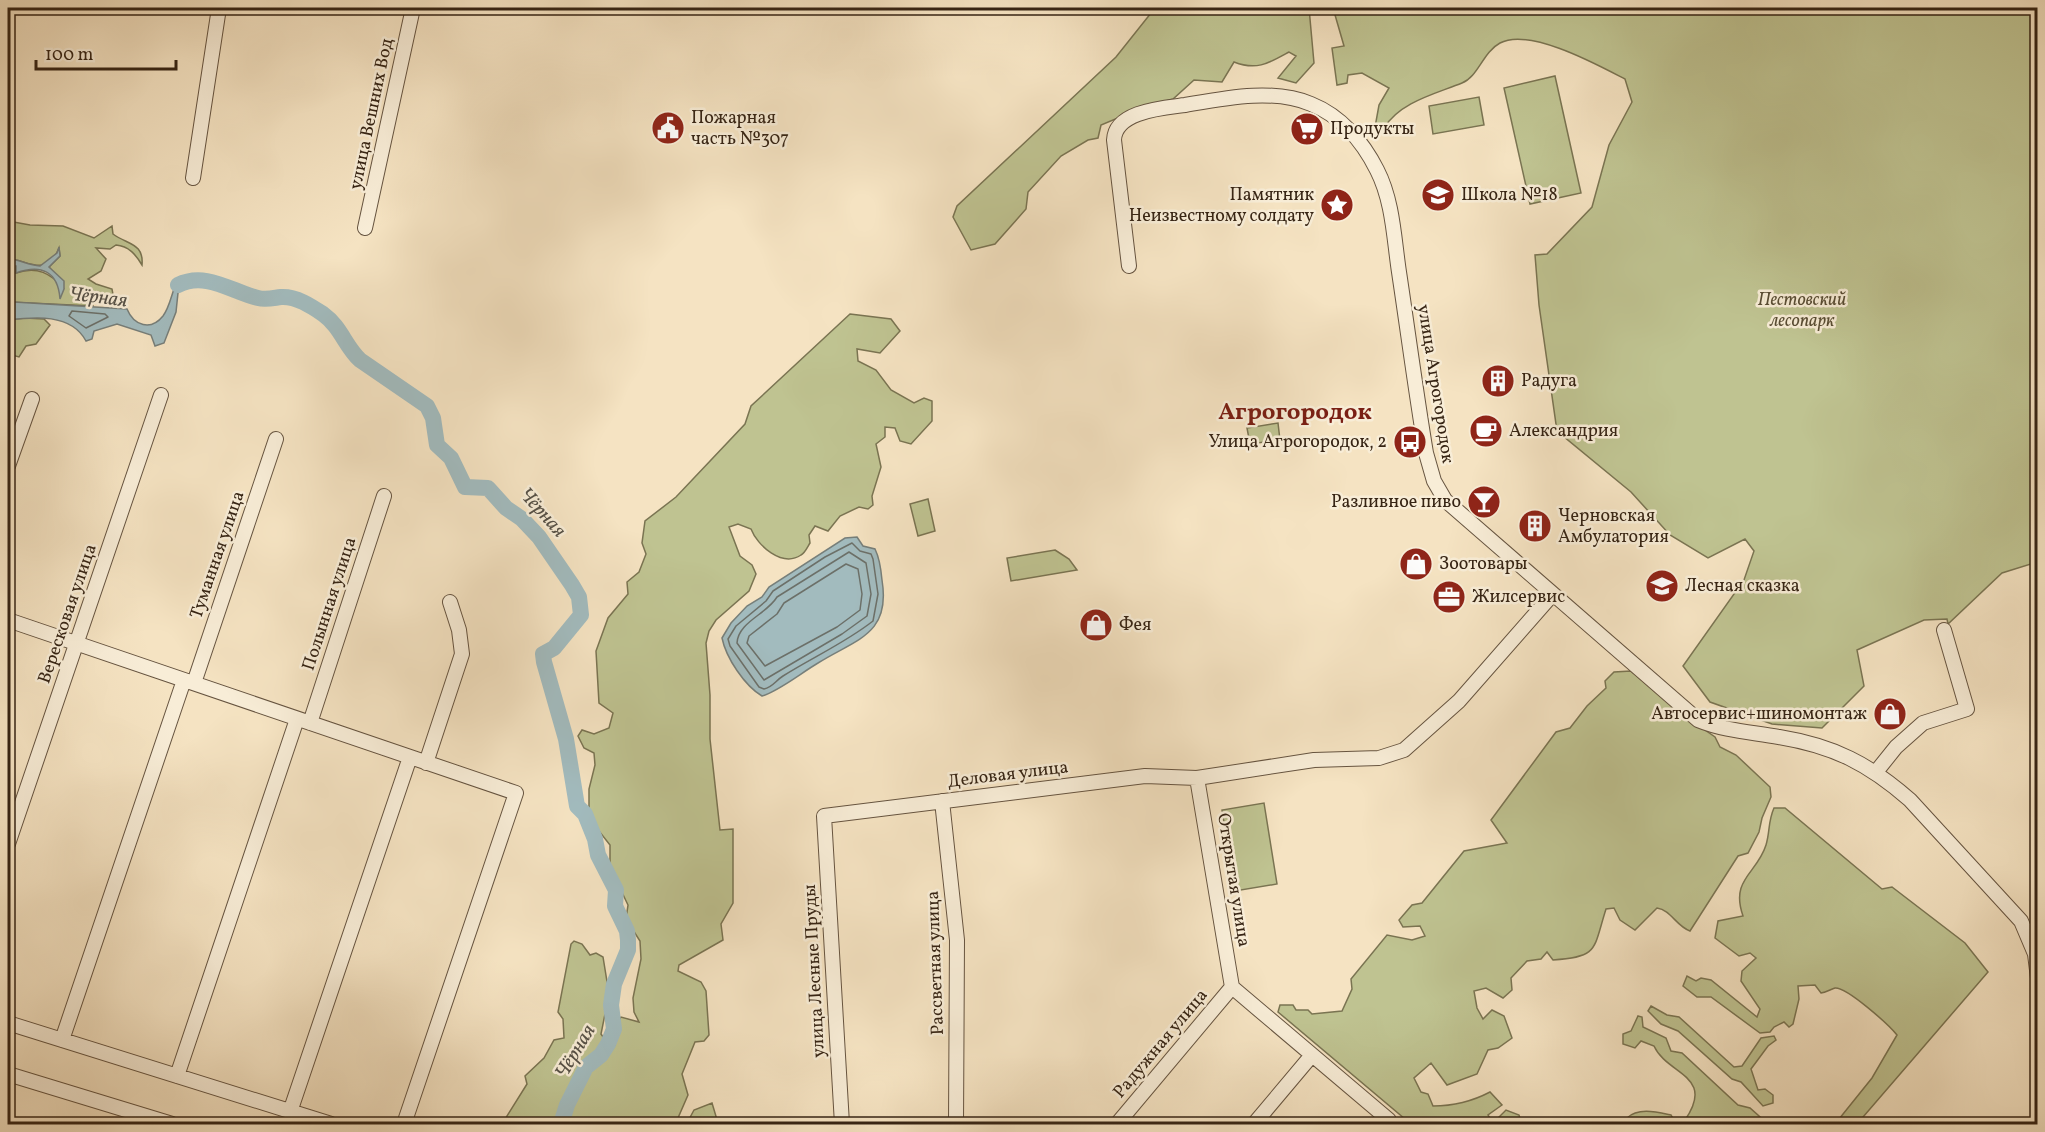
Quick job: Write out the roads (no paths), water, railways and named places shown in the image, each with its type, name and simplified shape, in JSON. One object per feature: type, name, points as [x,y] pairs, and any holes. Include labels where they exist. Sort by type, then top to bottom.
[{"type":"street","points":[[193,178],[219,8]]},
{"type":"street","name":"улица Вешних Вод","points":[[365,228],[413,8]]},
{"type":"street","name":"улица Агрогородок","points":[[1129,266],[1114,140],[1114,132],[1127,119],[1163,108],[1256,96],[1291,98],[1310,103],[1337,119],[1368,155],[1383,184],[1392,222],[1426,453],[1434,481],[1454,508],[1698,720],[1719,729],[1777,736],[1827,748],[1850,757],[1876,772],[1910,800],[2012,910],[2031,941],[2037,978]]},
{"type":"street","name":"Вересковая улица","points":[[8,844],[161,395]]},
{"type":"street","points":[[8,466],[32,399]]},
{"type":"street","name":"Туманная улица","points":[[62,1040],[276,439]]},
{"type":"street","name":"Полынная улица","points":[[177,1076],[384,496]]},
{"type":"street","name":"Деловая улица","points":[[824,816],[1145,776],[1197,778],[1314,760],[1379,758],[1404,750],[1460,701],[1552,595]]},
{"type":"street","points":[[426,763],[462,654],[459,630],[450,602]]},
{"type":"street","points":[[8,620],[516,793],[404,1125]]},
{"type":"street","points":[[1876,772],[1896,747],[1923,723],[1966,709],[1944,630]]},
{"type":"street","points":[[290,1112],[410,757]]},
{"type":"street","name":"Открытая улица","points":[[1197,778],[1232,987]]},
{"type":"street","name":"Рассветная улица","points":[[942,801],[957,940],[956,1125]]},
{"type":"street","name":"улица Лесные Пруды","points":[[824,816],[842,1125]]},
{"type":"street","points":[[1232,987],[1387,1122]]},
{"type":"street","name":"Радужная улица","points":[[1117,1125],[1232,987]]},
{"type":"street","points":[[8,1023],[331,1125]]},
{"type":"street","points":[[1254,1125],[1312,1055]]},
{"type":"street","points":[[8,1074],[138,1120],[172,1125]]},
{"type":"water","points":[[59,247],[60,256],[49,267],[64,281],[60,299],[56,282],[47,272],[33,269],[16,273],[16,266],[8,266],[8,259],[40,266],[57,253]]},
{"type":"water","points":[[185,278],[198,280],[181,288],[178,293],[176,312],[164,343],[155,346],[151,335],[117,324],[94,331],[92,339],[86,341],[71,325],[62,321],[40,318],[8,320],[8,302],[14,302],[127,309],[138,323],[153,324],[163,316],[168,306],[174,289],[172,285]]},
{"type":"water","points":[[857,537],[863,546],[875,549],[880,564],[883,598],[881,613],[876,624],[857,641],[783,686],[762,696],[749,686],[737,671],[722,638],[731,623],[747,606],[762,597],[769,587],[845,538]]},
{"type":"waterway","name":"Чёрная","points":[[178,285],[188,281],[209,281],[258,298],[292,298],[323,314],[360,360],[427,406],[433,418],[437,445],[451,458],[465,487],[488,488],[506,508],[522,519],[539,537],[579,597],[581,615],[554,648],[543,654],[544,662],[566,739],[577,806],[585,814],[595,839],[598,855],[616,890],[615,906],[627,931],[628,950],[614,984],[611,1005],[614,1029],[601,1055],[586,1067],[567,1105],[561,1124]]},
{"type":"place","name":"Пожарная часть №307","points":[[668,128]]},
{"type":"place","name":"Продукты","points":[[1307,129]]},
{"type":"place","name":"Школа №18","points":[[1438,195]]},
{"type":"place","name":"Памятник Неизвестному солдату","points":[[1337,205]]},
{"type":"place","name":"Радуга","points":[[1498,381]]},
{"type":"place","name":"Александрия","points":[[1486,431]]},
{"type":"place","name":"Улица Агрогородок, 2","points":[[1410,442]]},
{"type":"place","name":"Разливное пиво","points":[[1484,502]]},
{"type":"place","name":"Черновская Амбулатория","points":[[1535,526]]},
{"type":"place","name":"Зоотовары","points":[[1416,564]]},
{"type":"place","name":"Лесная сказка","points":[[1662,586]]},
{"type":"place","name":"Жилсервис","points":[[1449,597]]},
{"type":"place","name":"Фея","points":[[1096,625]]},
{"type":"place","name":"Автосервис+шиномонтаж","points":[[1890,714]]},
{"type":"district","name":"Агрогородок","points":[[1295,413]]},
{"type":"park label","name":"Пестовский лесопарк","points":[[1802,310]]}]
